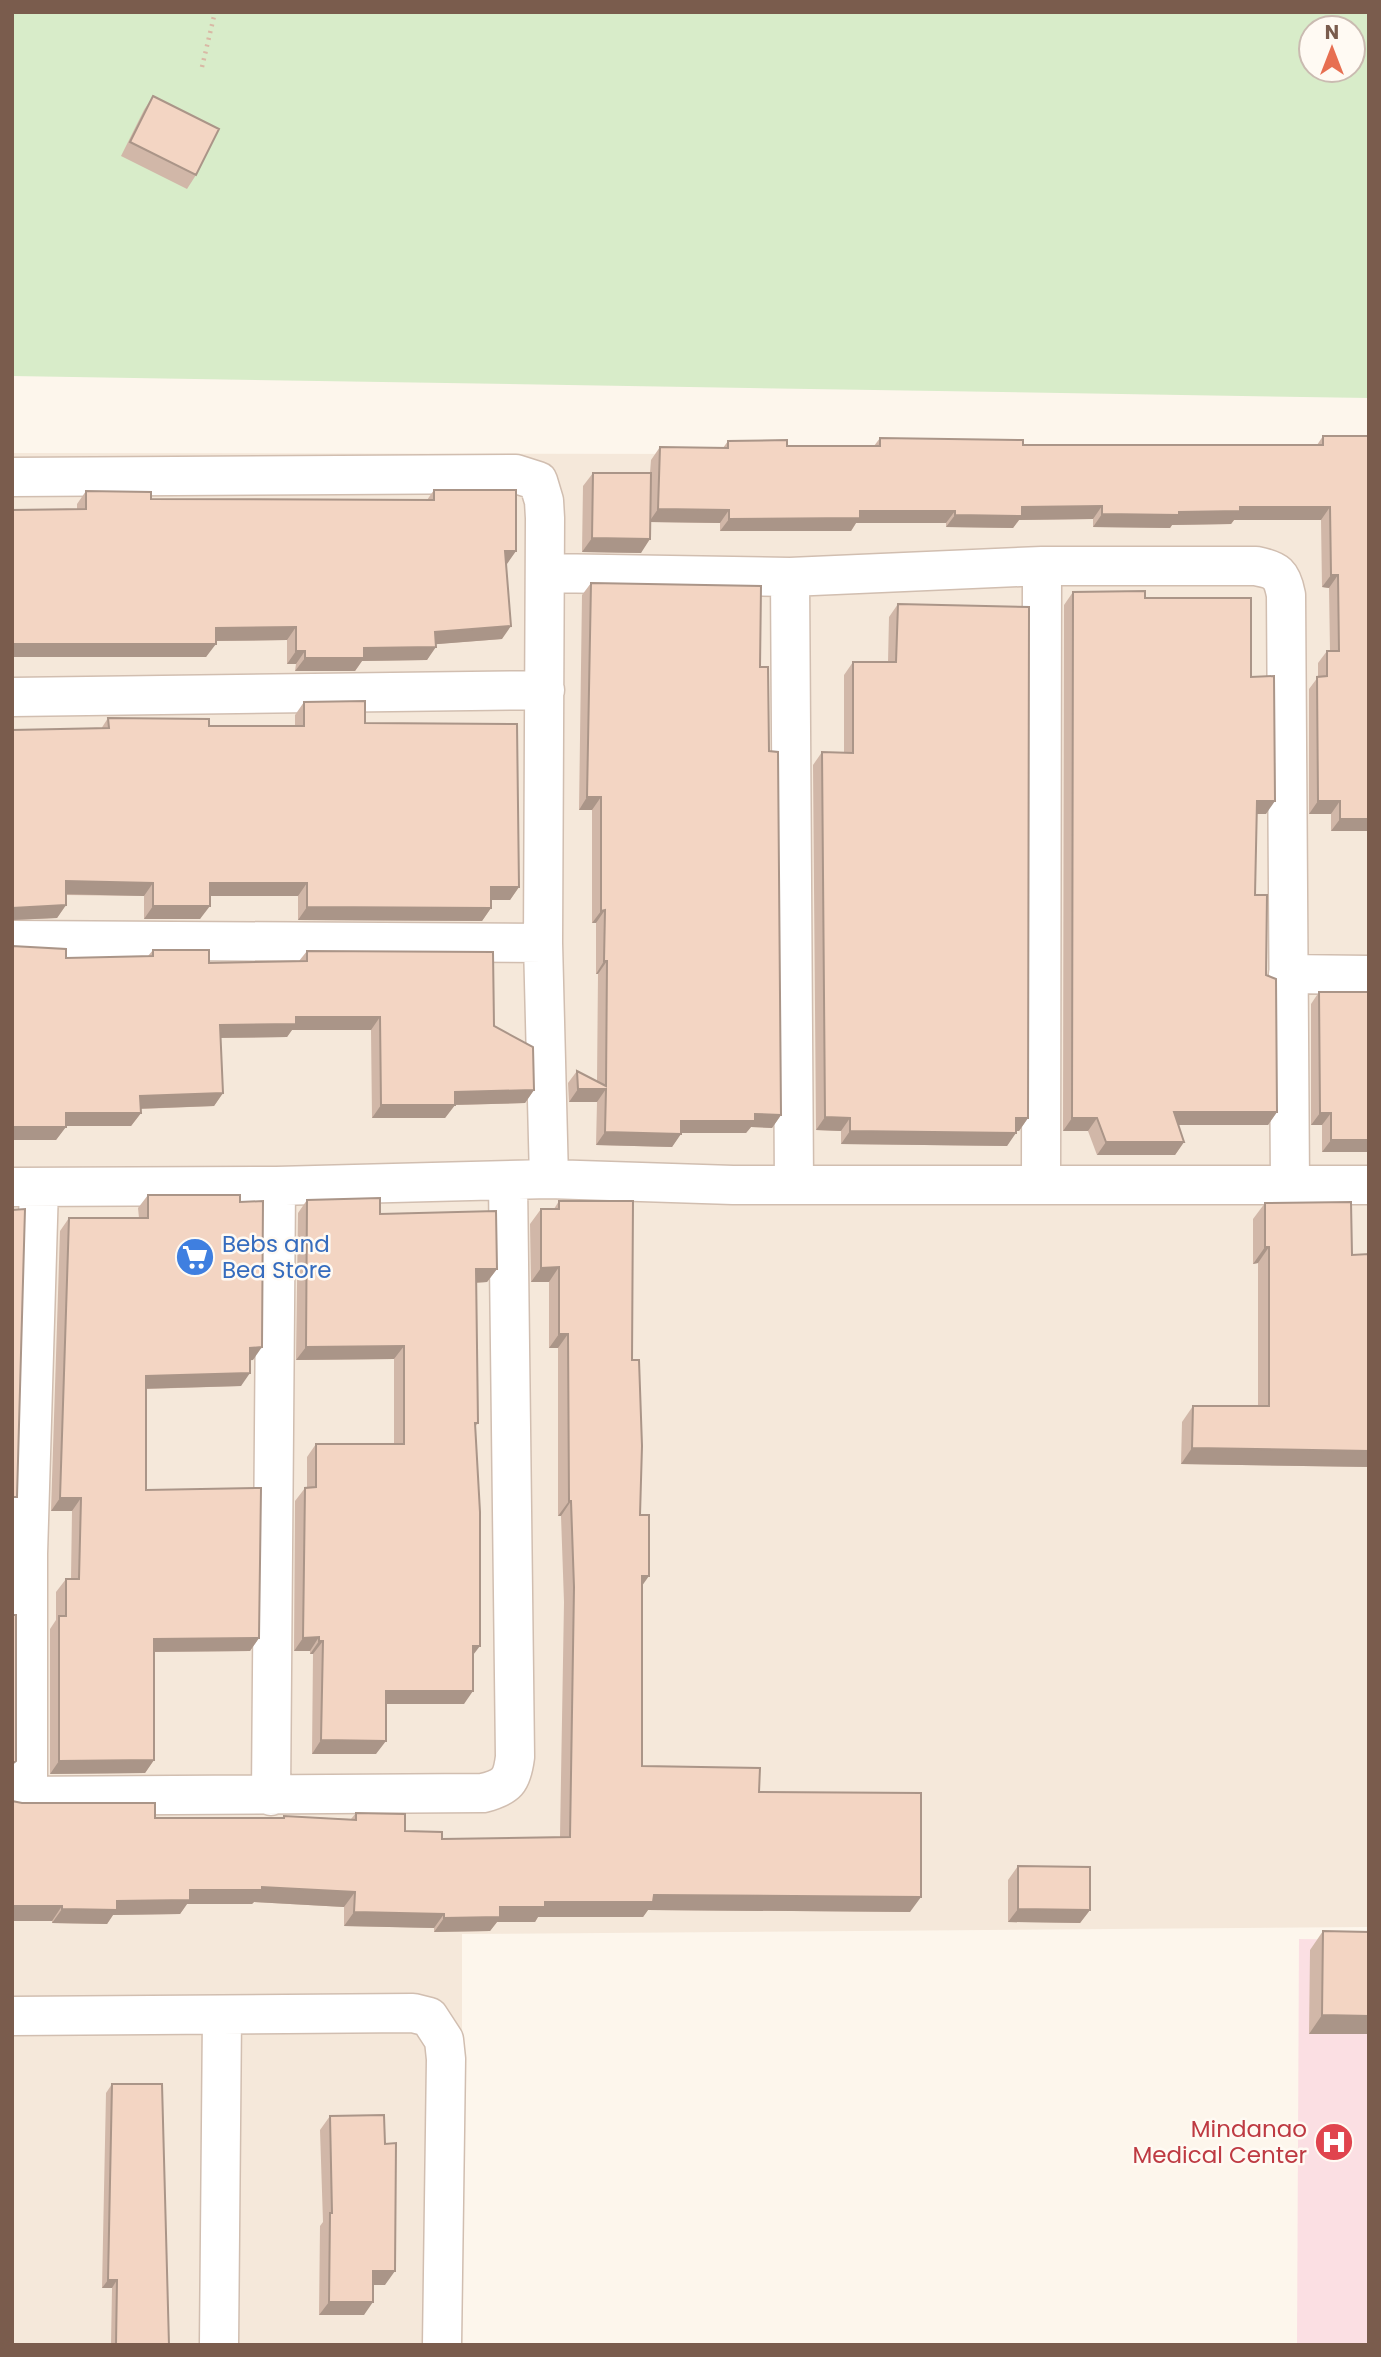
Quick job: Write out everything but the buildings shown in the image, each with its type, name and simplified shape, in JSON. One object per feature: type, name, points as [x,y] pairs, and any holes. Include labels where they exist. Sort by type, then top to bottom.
[{"type":"street","points":[[12,477],[516,474],[538,481],[544,501],[543,943],[548,1179]]},
{"type":"street","points":[[545,573],[790,577],[1042,566],[1256,566],[1274,569],[1283,578],[1286,595],[1290,1184]]},
{"type":"street","points":[[1041,1185],[1042,566]]},
{"type":"street","points":[[790,577],[794,1185]]},
{"type":"street","points":[[12,697],[545,690]]},
{"type":"street","points":[[12,940],[543,943]]},
{"type":"street","points":[[1288,974],[1369,975]]},
{"type":"street","points":[[508,1181],[514,1729],[512,1777],[504,1787],[483,1793],[20,1796],[20,1554],[26,1187],[276,1186],[548,1179],[794,1185],[1369,1185]]},
{"type":"street","points":[[271,1796],[276,1186]]},
{"type":"street","points":[[12,2016],[412,2013],[429,2017],[444,2040],[446,2059],[442,2345]]},
{"type":"street","points":[[219,2345],[222,2015]]},
{"type":"path","points":[[202,67],[215,12]]},
{"type":"shaded area","points":[[12,453],[1369,455],[1369,1927],[462,1934],[462,2345],[12,2345]]},
{"type":"shaded area","name":"Mindanao Medical Center","points":[[1299,1939],[1369,1940],[1369,2345],[1297,2345]]},
{"type":"green space","points":[[12,12],[1369,12],[1369,398],[12,376]]},
{"type":"place","name":"Bebs and Bea Store","points":[[195,1257]]},
{"type":"place","name":"Mindanao Medical Center","points":[[1334,2142]]}]
